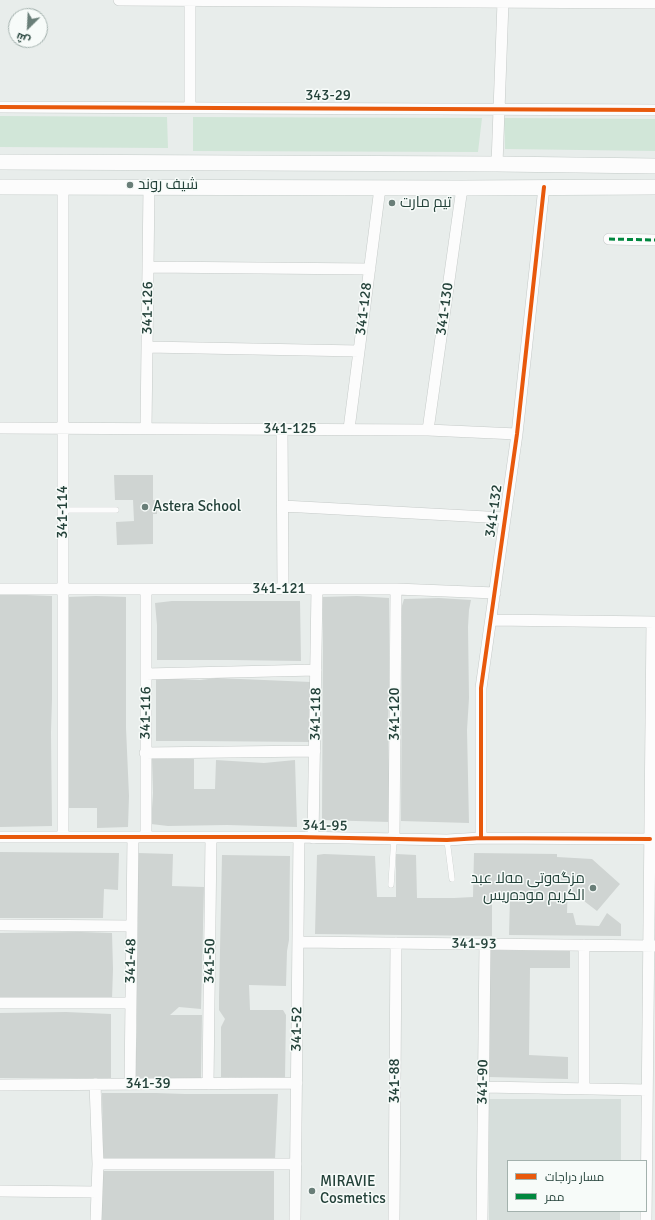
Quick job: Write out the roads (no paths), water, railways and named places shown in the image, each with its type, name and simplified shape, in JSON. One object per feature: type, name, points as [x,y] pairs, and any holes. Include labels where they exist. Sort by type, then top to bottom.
[{"type":"main road","points":[[0,162],[655,166]]},
{"type":"main road","points":[[203,163],[204,188]]},
{"type":"main road","points":[[0,186],[204,188],[655,187]]},
{"type":"street","points":[[118,0],[653,2]]},
{"type":"street","points":[[190,0],[190,108]]},
{"type":"street","points":[[497,164],[503,2]]},
{"type":"street","name":"343-29","points":[[0,106],[655,110]]},
{"type":"street","name":"341-114","points":[[63,837],[64,187]]},
{"type":"street","name":"341-126","points":[[146,428],[149,187]]},
{"type":"street","name":"341-132","points":[[481,838],[481,688],[517,434],[544,187]]},
{"type":"street","name":"341-128","points":[[348,429],[380,188]]},
{"type":"street","name":"341-130","points":[[428,430],[462,188]]},
{"type":"street","points":[[609,239],[655,240]]},
{"type":"street","points":[[148,267],[370,269]]},
{"type":"street","points":[[147,347],[359,351]]},
{"type":"street","name":"341-125","points":[[0,428],[348,429],[428,430],[517,434]]},
{"type":"street","points":[[282,429],[283,589]]},
{"type":"street","points":[[283,506],[505,518]]},
{"type":"street","name":"341-121","points":[[0,589],[396,589],[495,593]]},
{"type":"street","name":"341-116","points":[[146,589],[146,837]]},
{"type":"street","name":"341-118","points":[[313,838],[317,589]]},
{"type":"street","name":"341-120","points":[[394,838],[396,589]]},
{"type":"street","points":[[491,620],[653,622],[650,838],[652,867],[652,1024],[647,1090],[646,1160]]},
{"type":"street","points":[[146,674],[316,670]]},
{"type":"street","points":[[145,753],[315,751]]},
{"type":"street","name":"341-95","points":[[0,837],[300,837],[447,840],[481,838],[650,838]]},
{"type":"street","name":"341-48","points":[[130,1084],[133,837]]},
{"type":"street","name":"341-52","points":[[295,1220],[300,837]]},
{"type":"street","name":"341-50","points":[[208,1084],[211,838]]},
{"type":"street","points":[[0,925],[132,926]]},
{"type":"street","name":"341-93","points":[[298,942],[652,946]]},
{"type":"street","name":"341-88","points":[[394,1220],[396,943]]},
{"type":"street","name":"341-90","points":[[482,1220],[485,944]]},
{"type":"street","points":[[584,945],[584,1088]]},
{"type":"street","points":[[0,1004],[131,1003]]},
{"type":"street","name":"341-39","points":[[0,1085],[297,1083]]},
{"type":"street","points":[[96,1084],[98,1164],[96,1220]]},
{"type":"street","points":[[483,1087],[647,1090]]},
{"type":"street","points":[[98,1164],[296,1164]]},
{"type":"street","points":[[0,1191],[97,1192]]},
{"type":"lane","points":[[64,510],[116,510]]},
{"type":"lane","points":[[391,885],[394,838]]},
{"type":"lane","points":[[447,840],[452,878]]},
{"type":"place","name":"شیف روند","points":[[130,185]]},
{"type":"place","name":"تیم مارت","points":[[392,203]]},
{"type":"place","name":"Astera School","points":[[145,507]]},
{"type":"place","name":"مزگه‌وتی مه‌لا عبد الكريم موده‌ریس","points":[[593,888]]},
{"type":"place","name":"MIRAVIE Cosmetics","points":[[312,1191]]}]
